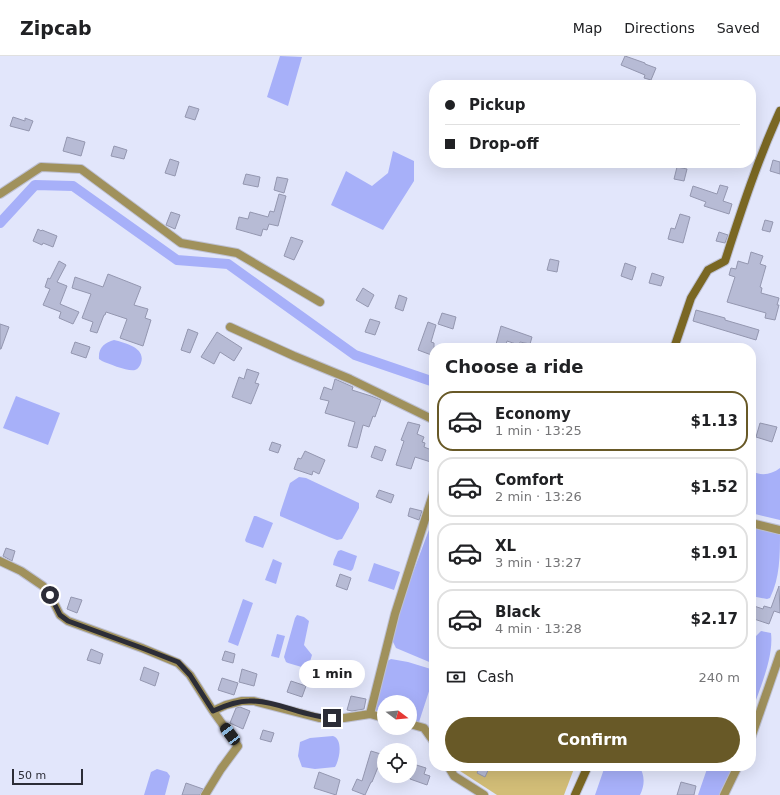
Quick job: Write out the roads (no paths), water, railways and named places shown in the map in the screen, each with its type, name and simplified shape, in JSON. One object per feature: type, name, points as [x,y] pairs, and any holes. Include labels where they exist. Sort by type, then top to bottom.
[{"type":"street","points":[[676,343],[691,298],[708,270],[725,261],[772,128],[780,111]]},
{"type":"street","points":[[0,194],[41,167],[81,169],[181,243],[237,253],[320,302]]},
{"type":"street","points":[[230,327],[350,379],[429,418]]},
{"type":"street","points":[[370,714],[395,614],[429,507]]},
{"type":"street","points":[[756,524],[780,530]]},
{"type":"street","points":[[0,562],[21,571],[43,586],[50,595],[60,615],[68,621],[178,662],[190,675],[238,746],[221,769],[205,795]]},
{"type":"street","points":[[756,726],[780,654]]},
{"type":"street","points":[[213,711],[226,705],[249,701],[268,704],[319,718],[344,718],[370,714],[377,716]]},
{"type":"street","points":[[417,726],[424,728],[429,735]]},
{"type":"street","points":[[451,771],[454,776],[484,795]]},
{"type":"street","points":[[575,795],[586,771]]},
{"type":"street","points":[[724,795],[736,771]]},
{"type":"water","points":[[280,56],[302,57],[288,106],[267,97]]},
{"type":"water","points":[[393,151],[414,161],[414,181],[383,230],[331,205],[346,171],[372,186],[388,173]]},
{"type":"water","points":[[114,340],[134,347],[138,350],[142,358],[141,364],[137,369],[124,369],[99,359],[100,351],[103,346]]},
{"type":"water","points":[[16,396],[60,413],[48,445],[3,428]]},
{"type":"water","points":[[780,468],[780,520],[756,514],[756,473],[766,474]]},
{"type":"water","points":[[299,477],[306,478],[359,503],[359,508],[342,539],[337,540],[280,516],[290,483]]},
{"type":"water","points":[[254,516],[273,523],[263,548],[246,542],[245,540]]},
{"type":"water","points":[[756,527],[780,532],[778,574],[770,598],[767,599],[756,597]]},
{"type":"water","points":[[429,530],[429,662],[396,648],[392,640],[402,602]]},
{"type":"water","points":[[341,550],[357,556],[351,571],[333,565],[338,551]]},
{"type":"water","points":[[273,559],[282,563],[276,584],[265,580]]},
{"type":"water","points":[[374,563],[400,572],[394,590],[368,581]]},
{"type":"water","points":[[243,599],[253,603],[238,646],[228,642]]},
{"type":"water","points":[[297,615],[304,617],[309,621],[304,645],[312,655],[308,668],[288,663],[284,657]]},
{"type":"water","points":[[761,631],[771,633],[768,663],[756,700],[756,636]]},
{"type":"water","points":[[277,634],[285,636],[279,658],[271,656]]},
{"type":"water","points":[[391,659],[408,662],[429,668],[429,691],[419,722],[417,722],[417,695],[378,695],[387,661]]},
{"type":"water","points":[[333,663],[350,667],[353,670],[351,684],[342,686],[326,683],[329,665]]},
{"type":"water","points":[[377,698],[377,711],[375,706]]},
{"type":"water","points":[[333,736],[338,741],[340,750],[335,767],[315,769],[302,767],[298,756],[300,742],[310,738]]},
{"type":"water","points":[[157,769],[167,772],[170,776],[165,795],[144,795],[151,772]]},
{"type":"water","points":[[603,771],[641,771],[644,780],[640,795],[595,795]]},
{"type":"water","points":[[706,771],[731,771],[720,795],[698,795]]},
{"type":"waterway","points":[[0,223],[35,185],[73,186],[177,260],[228,264],[355,355],[429,380]]}]
